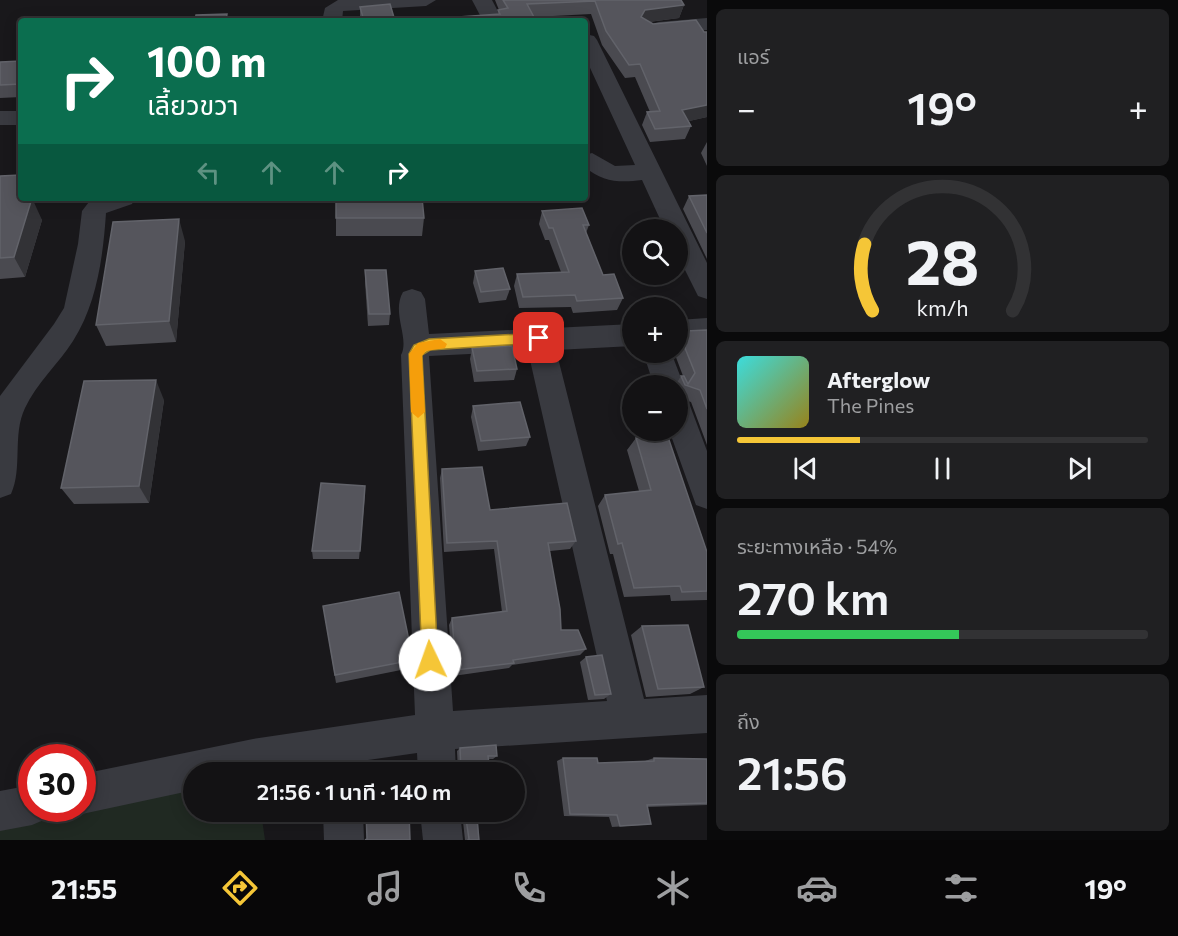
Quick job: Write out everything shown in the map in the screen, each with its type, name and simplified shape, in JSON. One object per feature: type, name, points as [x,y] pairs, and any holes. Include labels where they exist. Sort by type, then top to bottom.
[{"type":"street","points":[[332,18],[334,9],[338,6],[426,0]]},
{"type":"street","points":[[482,0],[491,18]]},
{"type":"street","points":[[648,29],[707,24]]},
{"type":"street","points":[[588,42],[672,219]]},
{"type":"street","points":[[0,118],[18,118]]},
{"type":"street","points":[[592,161],[602,171],[613,175],[648,171]]},
{"type":"street","points":[[0,484],[6,404],[64,332],[77,308],[91,244],[94,211],[100,204],[112,201]]},
{"type":"street","points":[[688,250],[707,289]]},
{"type":"street","points":[[412,299],[412,321],[418,349]]},
{"type":"street","points":[[688,331],[707,329]]},
{"type":"street","points":[[436,762],[415,354],[418,349],[429,345],[622,334]]},
{"type":"street","points":[[539,338],[630,718]]},
{"type":"street","points":[[688,441],[707,495]]},
{"type":"street","points":[[96,791],[253,758],[342,759],[433,731],[707,714]]},
{"type":"street","points":[[0,811],[18,808]]},
{"type":"street","points":[[343,822],[344,840]]},
{"type":"street","points":[[441,822],[443,840]]},
{"type":"shaded area","points":[[183,781],[183,822],[262,822],[265,840],[0,840],[0,818],[18,814],[18,822],[96,822],[96,804]]},
{"type":"building","points":[[503,0],[681,0],[684,5],[645,10],[641,17],[653,24],[696,20],[704,32],[707,32],[707,105],[682,110],[691,126],[655,129],[647,112],[660,111],[640,64],[629,65],[606,31],[595,1],[527,4],[534,18],[459,17],[500,14],[498,10],[508,8]]},
{"type":"building","points":[[390,4],[394,18],[363,18],[360,7]]},
{"type":"building","points":[[227,14],[226,18],[196,18],[196,15]]},
{"type":"building","points":[[18,61],[18,84],[0,85],[0,62]]},
{"type":"building","points":[[18,175],[18,201],[31,201],[14,257],[0,258],[0,176]]},
{"type":"building","points":[[707,195],[707,233],[689,196]]},
{"type":"building","points":[[336,201],[422,201],[424,218],[336,218]]},
{"type":"building","points":[[582,208],[589,225],[583,225],[603,275],[614,274],[622,298],[577,301],[575,295],[523,297],[517,274],[569,272],[553,228],[549,228],[542,211]]},
{"type":"building","points":[[179,219],[169,321],[96,325],[113,222]]},
{"type":"building","points":[[503,268],[510,289],[481,292],[475,271]]},
{"type":"building","points":[[365,270],[386,270],[390,314],[369,314]]},
{"type":"building","points":[[707,330],[707,409],[700,390],[688,386],[695,373],[688,356],[688,331]]},
{"type":"building","points":[[512,346],[517,369],[477,371],[472,348]]},
{"type":"building","points":[[156,380],[139,486],[61,488],[84,381]]},
{"type":"building","points":[[520,402],[530,437],[481,441],[473,406]]},
{"type":"building","points":[[637,441],[669,441],[707,552],[707,591],[682,592],[680,586],[634,588],[622,543],[618,544],[605,495],[651,490]]},
{"type":"building","points":[[482,467],[490,510],[567,503],[576,541],[548,543],[560,609],[561,630],[578,630],[586,649],[513,660],[514,663],[456,670],[452,618],[507,611],[497,541],[447,543],[442,469]]},
{"type":"building","points":[[321,483],[365,486],[360,551],[312,551]]},
{"type":"building","points":[[399,592],[413,660],[335,675],[323,606]]},
{"type":"building","points":[[688,625],[704,687],[658,689],[642,626]]},
{"type":"building","points":[[602,655],[611,694],[595,695],[586,657]]},
{"type":"building","points":[[496,745],[497,756],[488,756],[489,762],[461,762],[460,748]]},
{"type":"building","points":[[563,758],[597,758],[598,763],[654,761],[654,758],[707,759],[707,803],[647,805],[651,824],[620,826],[617,815],[570,814]]},
{"type":"building","points":[[366,822],[409,822],[410,840],[365,840],[367,839]]},
{"type":"building","points":[[466,822],[477,822],[479,840],[469,839]]},
{"type":"slow traffic","points":[[418,412],[415,354],[422,347],[440,344]]},
{"type":"route","points":[[430,660],[415,354],[418,349],[429,345],[539,338]]}]
